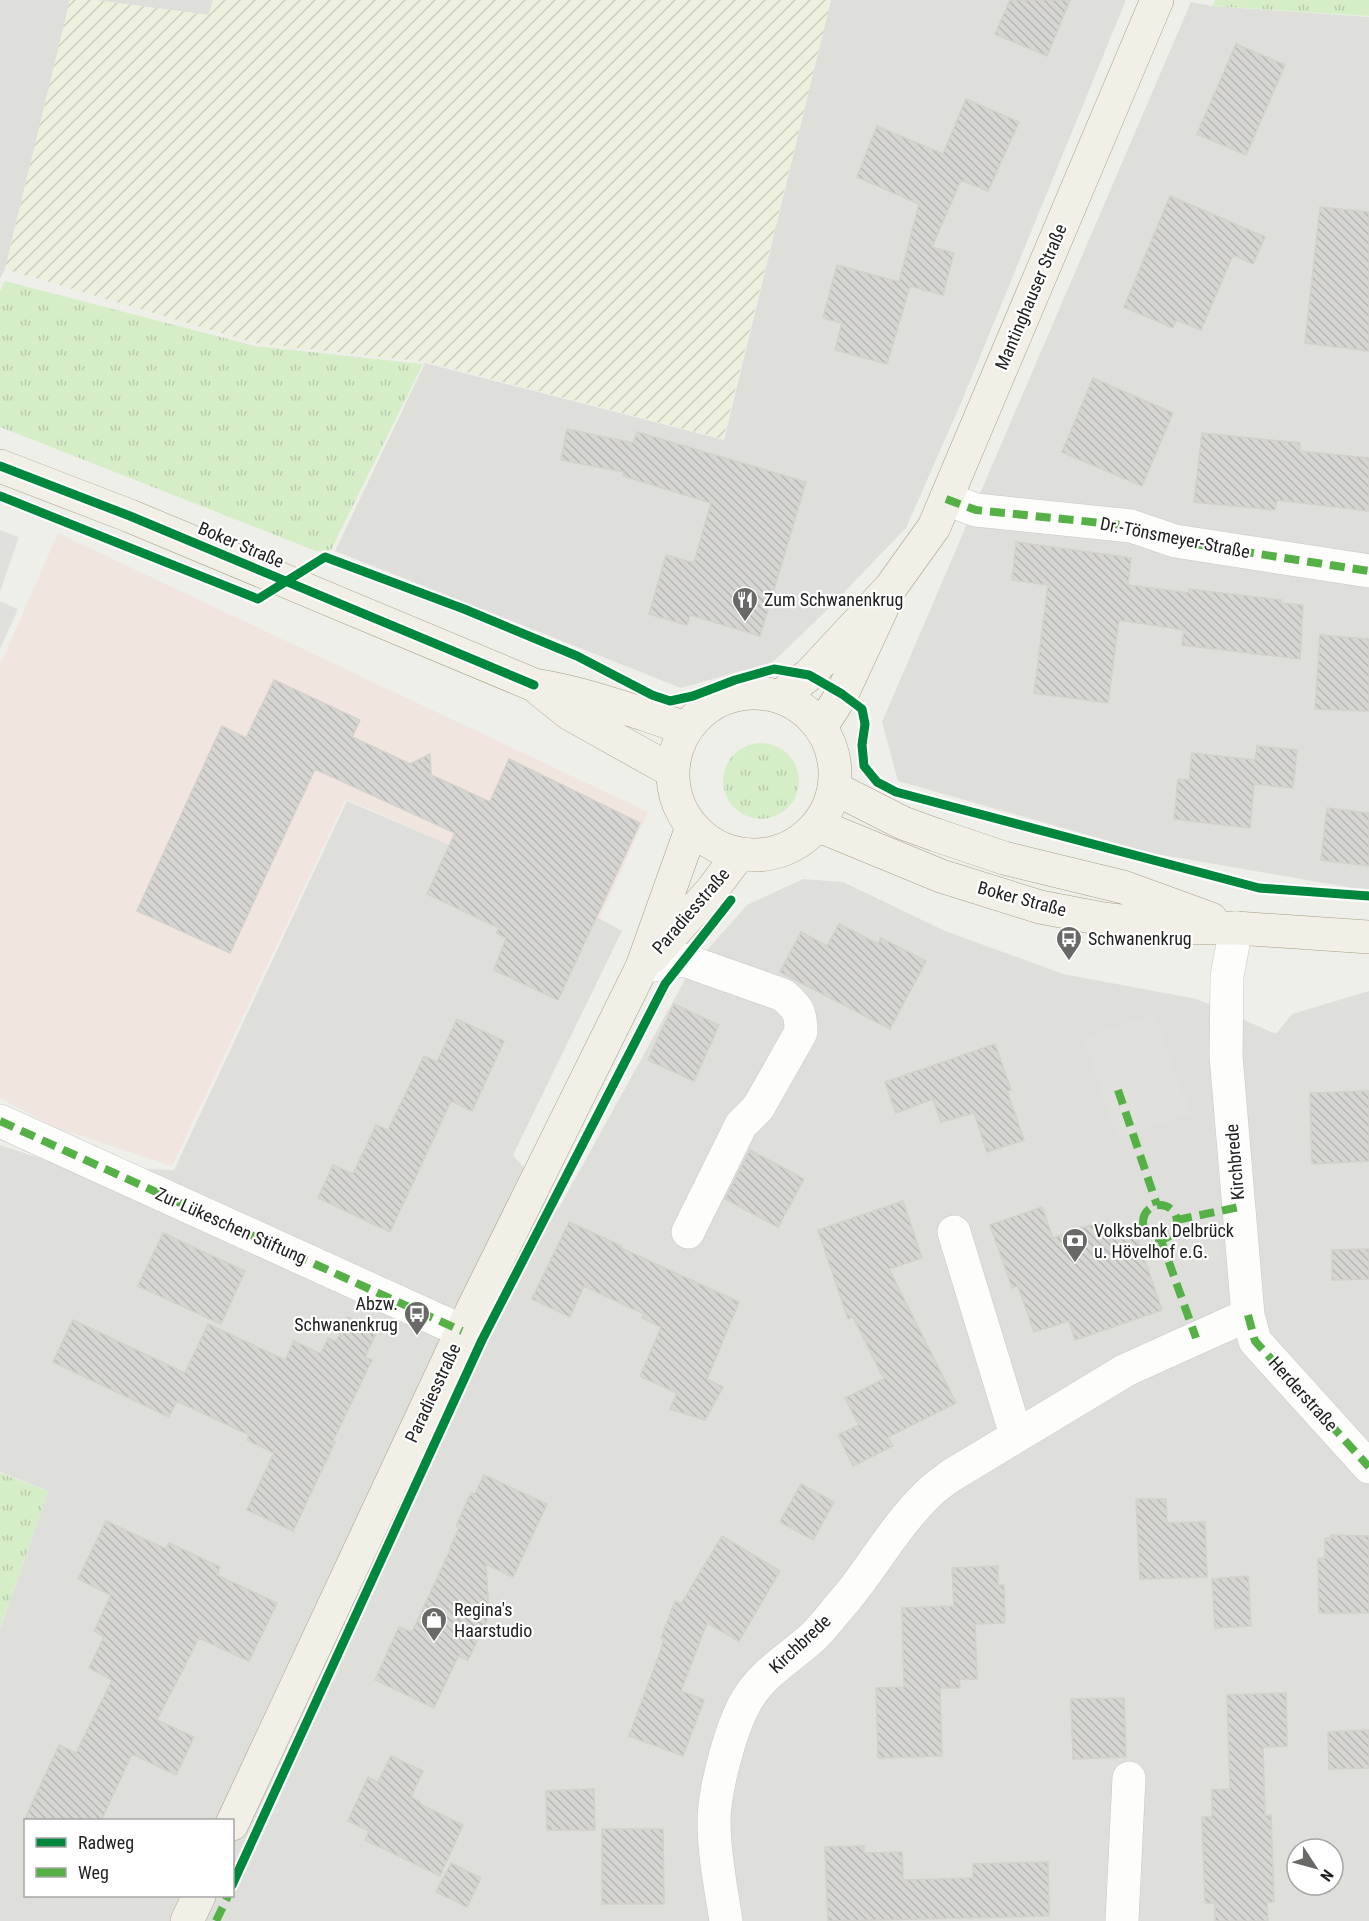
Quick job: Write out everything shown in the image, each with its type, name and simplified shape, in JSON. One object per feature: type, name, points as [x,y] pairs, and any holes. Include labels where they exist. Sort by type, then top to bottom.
[{"type":"main road","name":"Mantinghauser Straße","points":[[780,696],[809,675],[891,587],[934,526],[1157,0]]},
{"type":"main road","name":"Boker Straße","points":[[0,466],[130,516],[534,685],[603,700],[686,728]]},
{"type":"main road","name":"Mantinghauser Straße","points":[[821,727],[842,694],[867,644],[891,587]]},
{"type":"main road","name":"Boker Straße","points":[[534,685],[570,714],[672,771]]},
{"type":"main road","points":[[753,692],[780,696],[803,708],[821,727],[831,746],[835,767],[834,788],[828,807],[818,825],[795,844],[768,854],[739,854],[713,845],[692,828],[677,801],[672,771],[676,749],[686,728],[704,709],[728,696],[753,692]]},
{"type":"main road","name":"Boker Straße","points":[[834,788],[903,823],[925,831],[1004,858],[1123,887],[1236,928]]},
{"type":"main road","name":"Boker Straße","points":[[818,825],[941,876],[1040,907],[1103,920],[1180,928],[1236,928],[1369,937]]},
{"type":"main road","name":"Paradiesstraße","points":[[234,1820],[462,1331],[642,967],[692,828]]},
{"type":"main road","name":"Paradiesstraße","points":[[642,967],[712,890],[739,854]]},
{"type":"main road","points":[[187,1921],[199,1897]]},
{"type":"street","name":"Dr.-Tönsmeyer-Straße","points":[[946,499],[976,510],[1131,526],[1175,541],[1369,571]]},
{"type":"street","name":"Kirchbrede","points":[[726,1921],[715,1847],[714,1820],[729,1746],[749,1696],[766,1676],[814,1636],[858,1584],[894,1533],[927,1494],[952,1475],[1126,1370],[1248,1315],[1226,1056],[1227,976],[1236,928]]},
{"type":"street","points":[[642,967],[684,960],[783,995],[797,1006],[801,1017],[801,1032],[758,1108],[741,1125],[688,1232]]},
{"type":"street","name":"Zur Lükeschen Stiftung","points":[[0,1121],[462,1331]]},
{"type":"street","points":[[954,1232],[1016,1435]]},
{"type":"street","name":"Herderstraße","points":[[1248,1315],[1255,1341],[1369,1467]]},
{"type":"street","points":[[1122,1921],[1129,1778]]},
{"type":"shaded area","points":[[0,0],[70,0],[5,269],[0,279]]},
{"type":"shaded area","points":[[94,0],[213,0],[209,15]]},
{"type":"shaded area","points":[[831,0],[1126,0],[961,403],[906,528],[773,662],[681,688],[335,551],[425,363],[724,440]]},
{"type":"shaded area","points":[[1191,2],[1212,6],[1369,17],[1369,889],[1151,853],[898,781],[882,722]]},
{"type":"shaded area","points":[[0,530],[19,537],[0,592]]},
{"type":"shaded area","points":[[58,533],[648,812],[600,918],[450,845],[346,799],[172,1166],[56,1128],[0,1098],[0,665]]},
{"type":"shaded area","points":[[0,601],[18,609],[0,649]]},
{"type":"shaded area","points":[[347,801],[450,845],[553,893],[622,931],[513,1155],[559,1208],[692,967],[747,905],[803,879],[843,882],[945,931],[1063,974],[1197,999],[1276,1034],[1292,1014],[1369,991],[1369,1921],[0,1921],[0,1630],[48,1491],[0,1472],[0,1145],[63,1166],[174,1170]]},
{"type":"shaded area","points":[[1154,1013],[1190,1113],[1118,1139],[1083,1039]]},
{"type":"shaded area","points":[[1208,1209],[1224,1256],[1196,1266],[1181,1218]]},
{"type":"green space","points":[[70,0],[94,0],[209,15],[213,0],[831,0],[723,439],[427,362],[255,343],[5,269]]},
{"type":"green space","points":[[1215,0],[1369,0],[1369,16],[1212,6]]},
{"type":"green space","points":[[5,281],[255,346],[423,364],[331,550],[316,551],[0,427],[0,291]]},
{"type":"green space","points":[[754,743],[768,743],[782,749],[793,760],[799,774],[796,796],[788,808],[768,819],[754,819],[740,813],[729,802],[723,788],[723,774],[729,760],[740,749]]},
{"type":"green space","points":[[0,1473],[48,1491],[0,1629]]},
{"type":"building","points":[[1010,0],[1070,0],[1047,56],[995,34]]},
{"type":"building","points":[[1236,44],[1285,65],[1246,155],[1197,134]]},
{"type":"building","points":[[966,99],[1019,122],[988,191],[961,180],[932,247],[954,253],[943,295],[910,286],[887,364],[835,350],[842,323],[823,318],[837,265],[899,282],[919,204],[857,177],[877,126],[943,154]]},
{"type":"building","points":[[1170,196],[1265,237],[1253,264],[1233,255],[1201,330],[1176,320],[1173,328],[1124,307]]},
{"type":"building","points":[[1320,207],[1369,212],[1369,351],[1305,343]]},
{"type":"building","points":[[1093,378],[1173,413],[1142,486],[1062,452]]},
{"type":"building","points":[[567,429],[633,443],[637,432],[806,482],[760,636],[690,615],[687,625],[649,614],[666,555],[694,563],[711,503],[623,476],[624,472],[561,460]]},
{"type":"building","points":[[1202,433],[1300,443],[1299,451],[1369,458],[1369,511],[1277,500],[1275,510],[1194,502]]},
{"type":"building","points":[[1016,542],[1131,558],[1128,585],[1189,593],[1189,589],[1281,600],[1280,603],[1303,605],[1300,659],[1182,645],[1184,630],[1119,620],[1108,703],[1034,693],[1048,585],[1012,580]]},
{"type":"building","points":[[1320,635],[1369,639],[1369,711],[1315,709]]},
{"type":"building","points":[[274,680],[360,720],[352,737],[410,764],[430,754],[431,775],[490,802],[509,759],[640,823],[558,1000],[494,970],[506,938],[496,933],[499,928],[427,894],[455,833],[315,769],[230,953],[137,911],[222,726],[246,738]]},
{"type":"building","points":[[1257,746],[1297,750],[1293,788],[1254,784],[1250,828],[1174,819],[1178,779],[1189,780],[1192,753],[1255,760]]},
{"type":"building","points":[[1327,808],[1369,813],[1369,866],[1321,860]]},
{"type":"building","points":[[839,924],[878,944],[881,938],[926,961],[890,1029],[780,972],[801,932],[827,946]]},
{"type":"building","points":[[674,1004],[719,1025],[694,1081],[648,1060]]},
{"type":"building","points":[[457,1019],[504,1041],[472,1111],[451,1101],[390,1232],[318,1198],[333,1165],[353,1174],[376,1125],[388,1130],[424,1056],[437,1062]]},
{"type":"building","points":[[995,1044],[1011,1090],[1007,1091],[1024,1140],[987,1152],[974,1113],[941,1122],[933,1099],[896,1113],[885,1082]]},
{"type":"building","points":[[1369,1091],[1369,1161],[1312,1164],[1310,1093]]},
{"type":"building","points":[[750,1150],[804,1179],[778,1227],[725,1199]]},
{"type":"building","points":[[903,1201],[922,1258],[889,1269],[956,1403],[888,1437],[893,1446],[853,1466],[838,1435],[859,1425],[845,1398],[884,1379],[853,1317],[848,1319],[818,1230]]},
{"type":"building","name":"Volksbank Delbrück u. Hövelhof e.G.","points":[[1042,1207],[1053,1238],[1099,1222],[1138,1240],[1162,1310],[1075,1340],[1069,1321],[1034,1332],[1018,1286],[1012,1288],[990,1225]]},
{"type":"building","points":[[569,1222],[739,1302],[707,1379],[723,1387],[705,1420],[670,1409],[677,1393],[640,1376],[661,1327],[642,1318],[644,1314],[584,1286],[570,1317],[532,1299]]},
{"type":"building","points":[[163,1233],[245,1271],[221,1324],[138,1286]]},
{"type":"building","points":[[1369,1249],[1369,1279],[1332,1280],[1332,1250]]},
{"type":"building","points":[[348,1317],[377,1331],[365,1357],[372,1360],[293,1531],[247,1510],[274,1453],[247,1440],[249,1435],[177,1401],[169,1417],[53,1362],[73,1320],[185,1373],[208,1324],[285,1360],[294,1341],[321,1354],[328,1338],[336,1342]]},
{"type":"building","points":[[484,1475],[547,1504],[513,1577],[486,1564],[489,1616],[468,1660],[458,1656],[434,1708],[375,1680],[399,1627],[412,1632],[451,1548],[459,1528],[456,1526],[471,1493],[475,1494]]},
{"type":"building","points":[[801,1484],[834,1502],[813,1540],[780,1522]]},
{"type":"building","points":[[1136,1499],[1166,1499],[1167,1523],[1205,1522],[1207,1577],[1140,1579]]},
{"type":"building","points":[[106,1521],[166,1549],[169,1543],[220,1567],[217,1575],[277,1603],[249,1661],[199,1638],[157,1720],[194,1737],[176,1775],[132,1754],[102,1819],[25,1819],[59,1745],[76,1753],[112,1680],[89,1668],[104,1637],[94,1631],[111,1595],[78,1579]]},
{"type":"building","points":[[1331,1535],[1369,1536],[1369,1613],[1319,1613],[1318,1559],[1325,1558],[1325,1538],[1331,1538]]},
{"type":"building","points":[[722,1536],[780,1571],[739,1641],[707,1623],[681,1691],[704,1700],[683,1756],[629,1736],[659,1655],[664,1639],[661,1638],[675,1601],[681,1604]]},
{"type":"building","points":[[998,1566],[998,1585],[1004,1585],[1005,1623],[975,1624],[977,1679],[959,1679],[960,1688],[940,1688],[942,1756],[878,1758],[876,1688],[904,1687],[902,1608],[954,1606],[952,1568]]},
{"type":"building","points":[[1248,1576],[1251,1626],[1215,1628],[1212,1579]]},
{"type":"building","points":[[1286,1693],[1287,1746],[1263,1747],[1265,1816],[1271,1815],[1274,1902],[1267,1902],[1268,1921],[1215,1921],[1215,1903],[1205,1903],[1202,1817],[1212,1817],[1212,1790],[1230,1789],[1227,1695]]},
{"type":"building","points":[[1124,1698],[1126,1757],[1073,1759],[1071,1699]]},
{"type":"building","points":[[1369,1730],[1369,1768],[1329,1769],[1328,1732]]},
{"type":"building","points":[[391,1756],[423,1771],[411,1797],[420,1804],[463,1825],[440,1876],[365,1840],[369,1831],[348,1821],[368,1777],[378,1782]]},
{"type":"building","points":[[594,1789],[595,1830],[547,1830],[546,1791]]},
{"type":"building","points":[[602,1829],[663,1829],[664,1904],[602,1904]]},
{"type":"building","points":[[864,1846],[864,1853],[902,1852],[903,1880],[973,1878],[973,1864],[1048,1862],[1049,1916],[828,1921],[825,1847]]},
{"type":"building","points":[[451,1863],[481,1878],[467,1907],[436,1892]]},
{"type":"marked path","points":[[946,499],[976,510],[1131,526],[1175,541],[1369,571]]},
{"type":"marked path","points":[[1118,1090],[1157,1205]]},
{"type":"marked path","points":[[0,1121],[462,1331]]},
{"type":"marked path","points":[[1160,1205],[1172,1210],[1177,1222],[1172,1234],[1160,1239],[1148,1234],[1143,1222],[1148,1210],[1160,1205]]},
{"type":"marked path","points":[[1177,1220],[1239,1207]]},
{"type":"marked path","points":[[1161,1240],[1196,1338]]},
{"type":"marked path","points":[[1248,1315],[1255,1341],[1369,1467]]},
{"type":"marked path","points":[[216,1921],[228,1897]]},
{"type":"cycle path","points":[[0,466],[130,516],[534,685]]},
{"type":"cycle path","points":[[0,496],[258,599],[325,557],[464,609],[577,656],[652,695],[670,701],[693,696],[735,680],[774,669],[809,675],[842,694],[862,709],[865,724],[862,745],[864,766],[877,782],[896,792],[1259,888],[1369,896]]},
{"type":"cycle path","points":[[234,1881],[482,1340],[665,984],[731,900]]},
{"type":"place","name":"Zum Schwanenkrug","points":[[745,623]]},
{"type":"place","name":"Schwanenkrug","points":[[1069,962]]},
{"type":"place","name":"Volksbank Delbrück u. Hövelhof e.G.","points":[[1075,1264]]},
{"type":"place","name":"Abzw. Schwanenkrug","points":[[417,1337]]},
{"type":"place","name":"Regina's Haarstudio","points":[[434,1643]]}]
